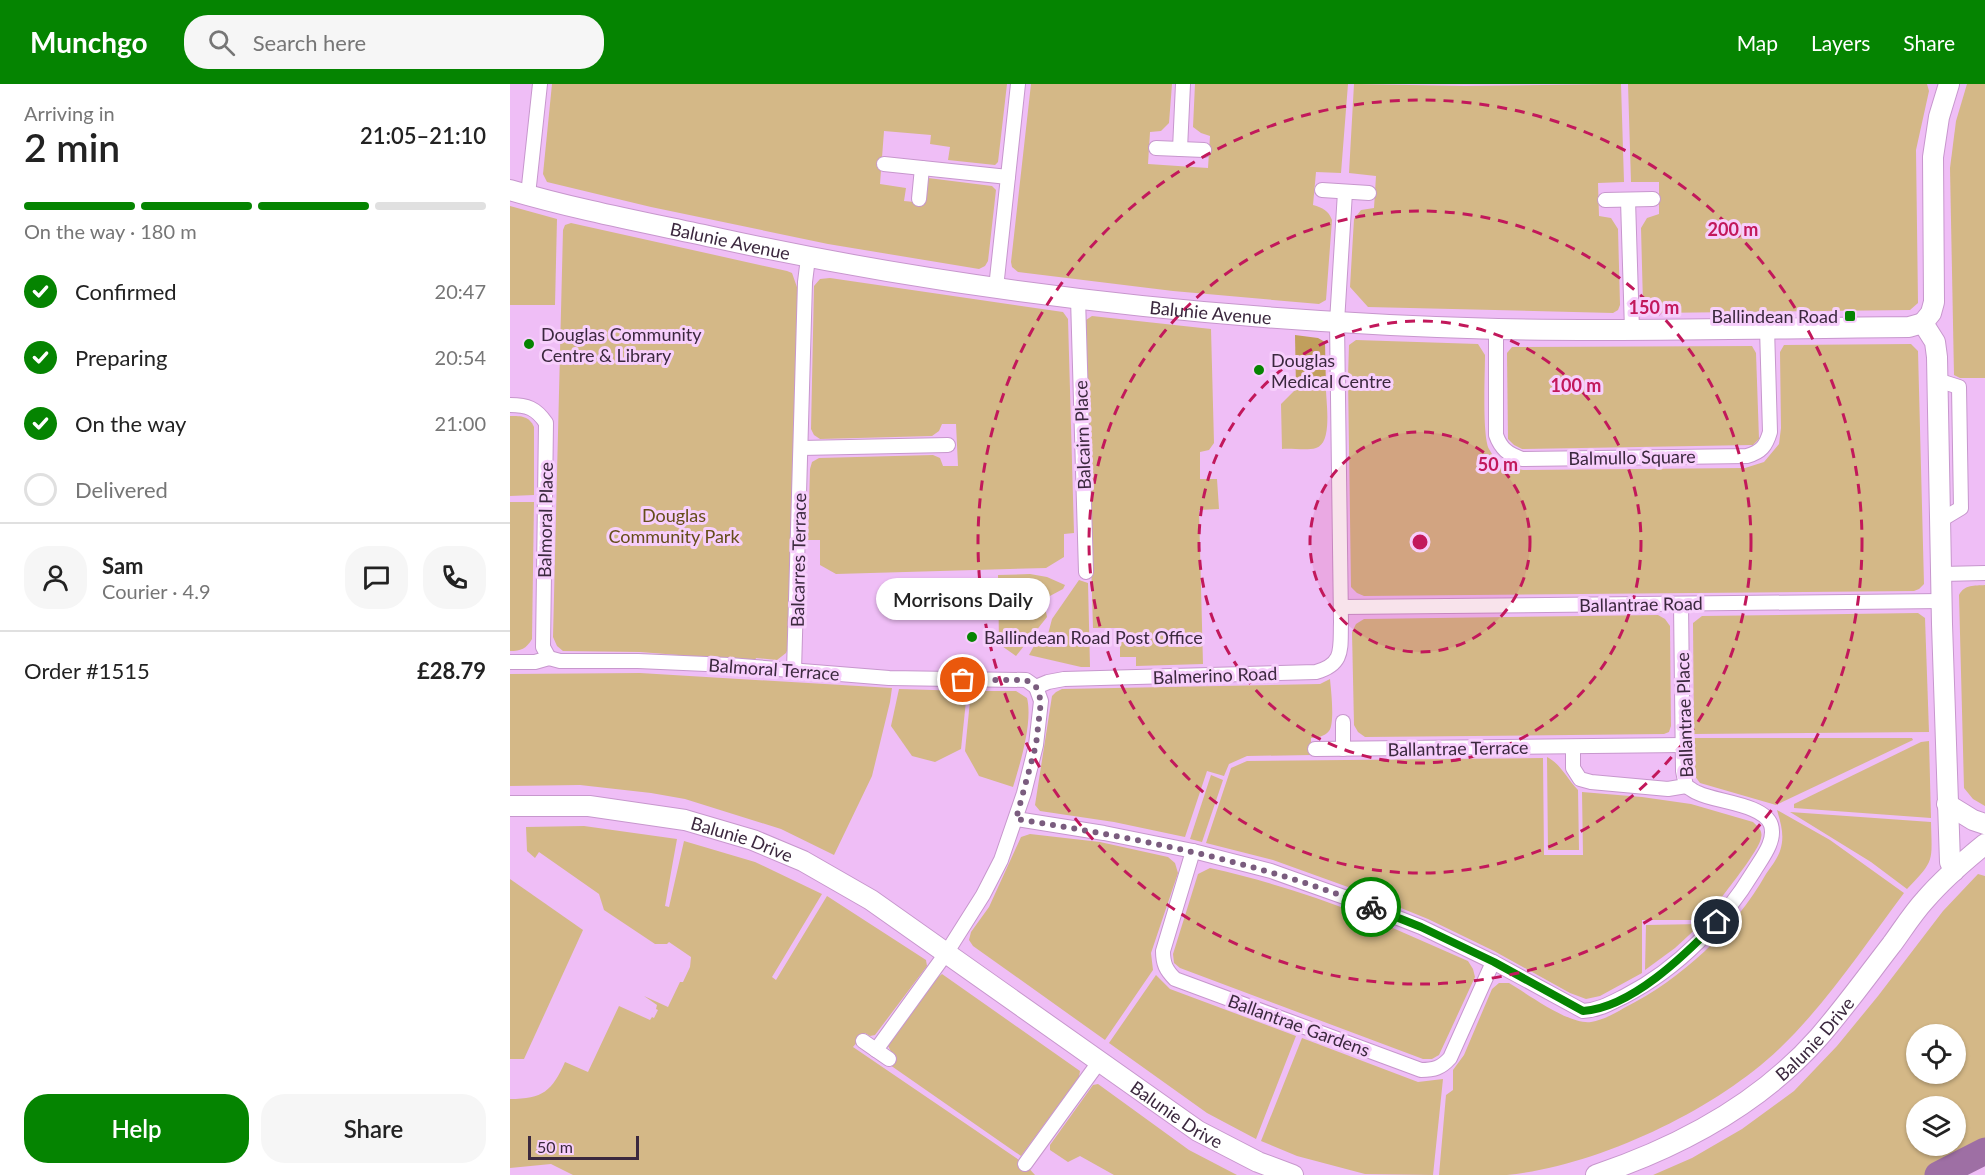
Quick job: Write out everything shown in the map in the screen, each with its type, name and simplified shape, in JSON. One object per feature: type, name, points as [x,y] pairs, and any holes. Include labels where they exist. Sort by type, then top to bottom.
[{"type":"street","points":[[519,192],[540,84]]},
{"type":"street","points":[[996,288],[1018,84]]},
{"type":"street","points":[[1180,149],[1183,84]]},
{"type":"street","points":[[1949,84],[1939,117],[1933,157],[1934,302],[1931,313],[1923,323],[1935,342],[1938,380],[1947,804],[1950,861],[1954,871]]},
{"type":"street","points":[[1156,148],[1204,150]]},
{"type":"street","points":[[884,164],[1008,177]]},
{"type":"street","points":[[919,199],[922,168]]},
{"type":"street","points":[[1322,190],[1369,193]]},
{"type":"street","name":"Balunie Avenue","points":[[519,192],[561,204],[808,258],[996,288],[1214,313],[1337,322],[1496,329],[1909,327],[1923,323]]},
{"type":"street","name":"Balmerino Road","points":[[1036,687],[1064,679],[1316,672],[1329,669],[1336,662],[1340,653],[1341,607],[1337,322],[1345,192]]},
{"type":"street","points":[[1605,201],[1653,199]]},
{"type":"street","points":[[1628,200],[1632,330]]},
{"type":"street","name":"Balcarres Terrace","points":[[794,671],[805,282],[808,258]]},
{"type":"street","name":"Balcairn Place","points":[[1078,298],[1086,572]]},
{"type":"street","name":"Balmullo Square","points":[[1496,329],[1496,435],[1500,447],[1510,455],[1522,459],[1747,456],[1758,453],[1767,444],[1770,432],[1767,328]]},
{"type":"street","points":[[1938,380],[1959,387],[1961,508],[1941,520]]},
{"type":"street","name":"Balmoral Place","points":[[510,405],[525,405],[538,412],[546,423],[543,647],[549,658]]},
{"type":"street","points":[[801,448],[948,445]]},
{"type":"street","points":[[1942,574],[1985,573]]},
{"type":"street","name":"Ballantrae Road","points":[[1341,607],[1942,601]]},
{"type":"street","name":"Ballantrae Place","points":[[1016,819],[1104,832],[1270,871],[1421,927],[1494,962],[1583,1011],[1604,1007],[1644,986],[1683,956],[1717,922],[1740,895],[1768,849],[1772,836],[1771,824],[1754,810],[1698,793],[1686,786],[1683,771],[1681,604]]},
{"type":"street","name":"Balmoral Terrace","points":[[510,662],[535,662],[549,658],[560,661],[684,663],[889,678],[1026,680],[1036,687]]},
{"type":"street","points":[[876,1050],[984,895],[1001,860],[1016,819],[1036,745],[1041,701],[1036,687]]},
{"type":"street","points":[[1343,722],[1343,749]]},
{"type":"street","name":"Ballantrae Terrace","points":[[1315,749],[1683,746]]},
{"type":"street","points":[[1573,747],[1573,768],[1580,779],[1668,789],[1686,786]]},
{"type":"street","points":[[1947,804],[1972,820],[1985,824]]},
{"type":"street","name":"Balunie Drive","points":[[510,807],[589,806],[685,820],[753,840],[803,861],[871,900],[1198,1131],[1256,1168],[1293,1175]]},
{"type":"street","name":"Ballantrae Gardens","points":[[1192,851],[1163,951],[1166,971],[1175,979],[1421,1070],[1433,1070],[1450,1058],[1494,962]]},
{"type":"street","name":"Balunie Drive","points":[[1596,1175],[1680,1142],[1726,1115],[1773,1082],[1818,1039],[1924,901],[1954,871],[1981,853]]},
{"type":"street","points":[[863,1041],[889,1059]]},
{"type":"street","points":[[1025,1164],[1100,1062]]},
{"type":"green space","points":[[552,84],[1007,84],[998,162],[995,165],[948,160],[950,147],[930,144],[931,135],[884,131],[880,184],[906,188],[904,201],[925,203],[928,178],[992,186],[996,190],[988,261],[979,269],[828,244],[651,207],[547,182],[543,174]]},
{"type":"green space","points":[[1031,84],[1172,84],[1169,123],[1161,131],[1150,132],[1148,164],[1208,168],[1210,136],[1193,127],[1195,84],[1348,84],[1341,173],[1316,172],[1313,205],[1325,210],[1332,220],[1326,300],[1319,304],[1173,291],[1018,272],[1012,267],[1011,262]]},
{"type":"green space","points":[[1354,84],[1465,86],[1621,84],[1624,182],[1598,183],[1599,216],[1611,218],[1618,229],[1620,305],[1618,310],[1613,313],[1368,307],[1350,287],[1354,219],[1361,210],[1374,208],[1376,176],[1349,173]]},
{"type":"green space","points":[[1628,84],[1927,84],[1929,91],[1916,150],[1918,303],[1910,310],[1653,313],[1647,310],[1643,304],[1641,228],[1647,218],[1659,214],[1659,182],[1631,182]]},
{"type":"green space","points":[[1967,84],[1985,84],[1985,378],[1960,378],[1954,375],[1950,168],[1956,121]]},
{"type":"green space","points":[[510,206],[557,219],[555,305],[510,305]]},
{"type":"green space","name":"Douglas Community Park","points":[[571,223],[792,273],[798,290],[790,644],[786,653],[777,660],[756,658],[755,661],[640,652],[563,651],[557,646],[553,637],[563,230],[565,225]]},
{"type":"green space","points":[[830,278],[1063,312],[1068,319],[1074,533],[1064,534],[1064,557],[1046,568],[836,574],[820,565],[820,540],[808,540],[812,462],[819,458],[933,455],[940,458],[943,466],[958,466],[956,424],[942,424],[939,431],[932,436],[820,439],[814,435],[811,429],[814,286],[820,279]]},
{"type":"green space","points":[[1092,316],[1211,329],[1214,443],[1209,450],[1200,452],[1200,479],[1217,479],[1219,509],[1199,510],[1203,664],[1136,666],[1136,657],[1120,657],[1120,628],[1093,628],[1084,327],[1086,320]]},
{"type":"green space","points":[[1356,340],[1478,344],[1485,355],[1485,418],[1489,449],[1503,464],[1523,470],[1745,468],[1764,462],[1779,444],[1781,428],[1780,352],[1784,345],[1911,344],[1918,351],[1924,584],[1914,591],[1364,596],[1357,593],[1351,587],[1348,377],[1349,345]]},
{"type":"green space","points":[[1752,346],[1756,353],[1759,439],[1753,445],[1522,449],[1508,439],[1507,353],[1512,347]]},
{"type":"green space","points":[[1296,389],[1326,389],[1327,431],[1325,439],[1316,448],[1282,449],[1281,404]]},
{"type":"green space","points":[[510,416],[525,417],[534,427],[534,495],[510,496]]},
{"type":"green space","points":[[510,502],[534,502],[532,639],[523,649],[517,651],[510,651]]},
{"type":"green space","points":[[1030,574],[1047,577],[1065,585],[1063,589],[1048,597],[1045,607],[1047,617],[1016,656],[999,644],[998,575]]},
{"type":"green space","points":[[1079,580],[1088,583],[1090,667],[1029,655],[1034,646],[1047,638],[1052,619]]},
{"type":"green space","points":[[1985,585],[1985,806],[1973,799],[1964,788],[1959,595],[1967,587]]},
{"type":"green space","points":[[1918,613],[1925,618],[1929,732],[1694,734],[1693,623],[1702,616]]},
{"type":"green space","points":[[1658,615],[1670,626],[1671,726],[1669,732],[1664,734],[1365,737],[1354,725],[1352,632],[1356,624],[1364,619]]},
{"type":"green space","points":[[640,673],[892,688],[872,776],[834,855],[781,829],[685,799],[580,785],[510,786],[510,674]]},
{"type":"green space","points":[[1330,679],[1331,727],[1325,734],[1311,738],[1311,755],[1247,756],[1229,764],[1224,776],[1207,771],[1185,837],[1114,822],[1040,811],[1035,805],[1052,696],[1062,689],[1320,684]]},
{"type":"green space","points":[[899,689],[967,691],[961,749],[935,762],[912,756],[891,726]]},
{"type":"green space","points":[[971,691],[1016,691],[1027,698],[1027,731],[1013,787],[979,776],[965,751]]},
{"type":"green space","points":[[1694,738],[1912,738],[1913,740],[1776,805],[1700,783],[1694,775]]},
{"type":"green space","points":[[1929,741],[1931,818],[1794,808],[1794,804],[1921,742]]},
{"type":"green space","points":[[1547,757],[1560,768],[1578,790],[1579,850],[1548,850]]},
{"type":"green space","points":[[1543,758],[1544,855],[1583,855],[1582,792],[1691,804],[1753,822],[1761,833],[1753,855],[1704,920],[1642,920],[1642,973],[1600,996],[1586,999],[1570,993],[1494,951],[1428,919],[1359,891],[1273,860],[1206,843],[1231,768],[1247,761]]},
{"type":"green space","points":[[1211,775],[1223,780],[1202,842],[1190,839]]},
{"type":"green space","points":[[1777,810],[1830,840],[1904,893],[1845,973],[1797,1031],[1752,1072],[1722,1094],[1688,1114],[1615,1148],[1542,1170],[1507,1175],[1439,1175],[1446,1095],[1453,1090],[1453,1070],[1464,1055],[1492,989],[1499,983],[1509,983],[1560,1014],[1582,1022],[1591,1022],[1616,1012],[1666,983],[1686,968],[1722,933],[1753,895],[1776,860],[1782,835]]},
{"type":"green space","points":[[1790,812],[1931,822],[1930,860],[1923,872],[1907,889],[1871,862]]},
{"type":"green space","points":[[584,826],[677,839],[665,906],[669,907],[684,841],[755,862],[822,894],[772,977],[776,980],[827,896],[926,960],[927,966],[875,1035],[870,1036],[865,1033],[853,1047],[1025,1164],[1035,1175],[573,1175],[551,1164],[510,1168],[510,1099],[531,1097],[545,1091],[556,1080],[565,1062],[588,1072],[619,1006],[650,1020],[654,1018],[658,1010],[657,1005],[644,996],[668,1007],[690,967],[691,957],[669,942],[655,944],[604,910],[599,894],[539,852],[535,858],[527,851],[526,827]]},
{"type":"green space","points":[[1030,834],[1100,842],[1168,857],[1175,863],[1178,873],[1151,953],[1153,970],[1105,1040],[973,946],[969,940],[971,932],[989,907],[1021,837]]},
{"type":"green space","points":[[1210,868],[1277,885],[1335,905],[1468,961],[1475,977],[1439,1055],[1432,1059],[1423,1059],[1180,968],[1174,963],[1173,954],[1198,874]]},
{"type":"green space","points":[[1978,874],[1985,876],[1985,1151],[1938,1175],[1653,1175],[1692,1158],[1742,1129],[1794,1091],[1837,1046],[1943,911]]},
{"type":"green space","points":[[510,879],[583,930],[524,1059],[510,1059]]},
{"type":"green space","points":[[1701,924],[1675,948],[1645,970],[1646,925]]},
{"type":"green space","points":[[942,974],[1080,1071],[1079,1077],[1021,1156],[890,1065],[894,1057],[888,1046]]},
{"type":"green space","points":[[1156,975],[1170,989],[1296,1036],[1256,1139],[1207,1113],[1109,1043]]},
{"type":"green space","points":[[1302,1038],[1418,1082],[1443,1079],[1433,1175],[1365,1174],[1297,1156],[1261,1141]]},
{"type":"green space","points":[[1098,1084],[1189,1150],[1237,1175],[1114,1175],[1080,1156],[1068,1162],[1050,1150],[1050,1145],[1093,1085]]},
{"type":"shaded area","points":[[1295,335],[1318,338],[1325,342],[1326,389],[1296,389]]},
{"type":"waterway","points":[[1938,1175],[1985,1151]]},
{"type":"way so far","points":[[963,680],[1026,680],[1036,687],[1041,701],[1036,745],[1016,819],[1104,832],[1192,851],[1270,871],[1371,907]]},
{"type":"place","name":"Ballindean Road","points":[[1850,316]]},
{"type":"place","name":"Douglas Community Centre & Library","points":[[529,344]]},
{"type":"place","name":"Douglas Medical Centre","points":[[1259,370]]},
{"type":"place","name":"Ballindean Road Post Office","points":[[972,637]]},
{"type":"place","name":"Morrisons Daily","points":[[963,680]]},
{"type":"route","points":[[1371,907],[1421,927],[1494,962],[1583,1011],[1593,1011],[1604,1007],[1644,986],[1683,956],[1717,922]]}]
